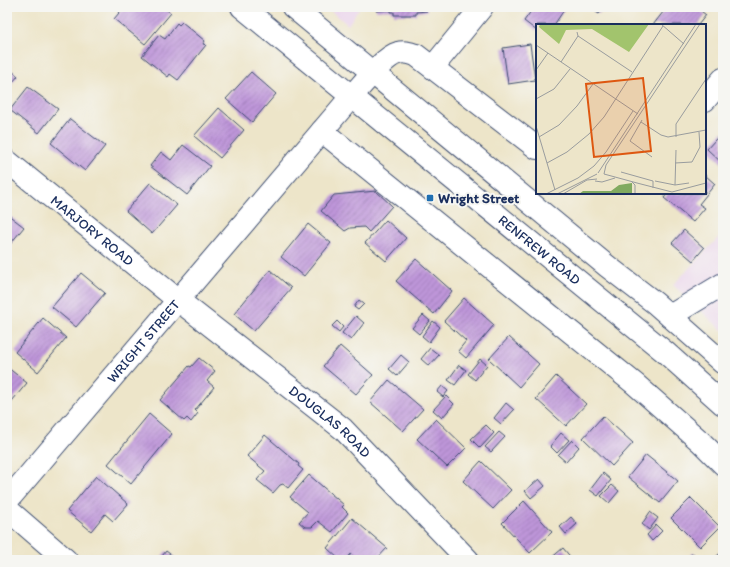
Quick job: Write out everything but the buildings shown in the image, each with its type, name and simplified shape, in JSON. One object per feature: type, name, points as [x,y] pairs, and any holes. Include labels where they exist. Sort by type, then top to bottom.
[{"type":"street","name":"RENFREW ROAD","points":[[242,7],[666,352],[723,404]]},
{"type":"street","points":[[293,7],[670,316],[723,363]]},
{"type":"street","points":[[482,7],[425,61],[536,147]]},
{"type":"street","name":"WRIGHT STREET","points":[[7,501],[351,97],[386,59],[398,53],[407,52],[425,61]]},
{"type":"street","points":[[706,99],[723,79]]},
{"type":"street","points":[[322,131],[635,384],[701,442],[723,464]]},
{"type":"street","name":"MARJORY ROAD","points":[[7,161],[178,300]]},
{"type":"street","points":[[670,316],[723,284]]},
{"type":"street","name":"DOUGLAS ROAD","points":[[178,300],[343,429],[468,560]]},
{"type":"street","points":[[7,509],[66,560]]},
{"type":"shaded area","points":[[326,7],[360,7],[348,25]]},
{"type":"shaded area","points":[[723,233],[723,331],[673,285]]},
{"type":"place","name":"Wright Street","points":[[430,198]]}]
